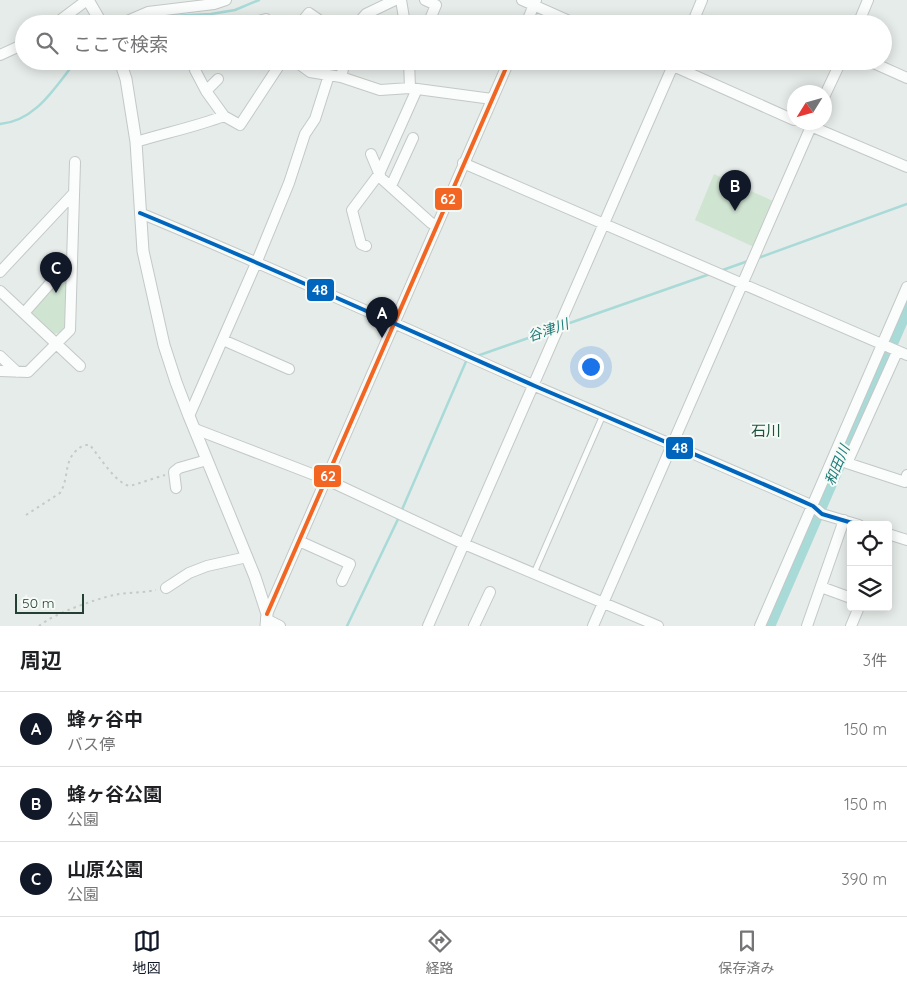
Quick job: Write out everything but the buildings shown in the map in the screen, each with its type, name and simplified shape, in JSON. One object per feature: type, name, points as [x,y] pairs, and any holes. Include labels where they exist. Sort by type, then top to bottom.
[{"type":"street","points":[[67,15],[88,0],[97,15]]},
{"type":"street","points":[[141,15],[148,12],[214,4],[226,0]]},
{"type":"street","points":[[365,15],[395,0]]},
{"type":"street","points":[[401,0],[404,15]]},
{"type":"street","points":[[424,0],[436,5],[432,15]]},
{"type":"street","points":[[522,0],[535,3],[558,15]]},
{"type":"street","points":[[696,15],[702,0]]},
{"type":"street","points":[[862,15],[868,0]]},
{"type":"street","points":[[530,15],[535,3]]},
{"type":"street","points":[[0,55],[15,48]]},
{"type":"street","points":[[123,70],[136,142],[143,252],[167,354],[189,416],[255,577],[266,620]]},
{"type":"street","points":[[195,70],[224,116],[240,125],[276,70]]},
{"type":"street","points":[[307,70],[341,77],[380,90],[413,88],[492,99]]},
{"type":"street","points":[[341,77],[343,70]]},
{"type":"street","points":[[366,246],[361,244],[352,210],[379,174],[413,88],[410,70]]},
{"type":"street","points":[[266,620],[325,479],[505,70]]},
{"type":"street","points":[[428,626],[671,70]]},
{"type":"street","points":[[687,70],[787,117]]},
{"type":"street","points":[[829,85],[836,70]]},
{"type":"street","points":[[889,70],[907,78]]},
{"type":"street","points":[[189,416],[289,183],[305,134],[315,119],[329,74]]},
{"type":"street","points":[[206,90],[218,78]]},
{"type":"street","points":[[136,142],[196,126],[224,116]]},
{"type":"street","points":[[592,626],[743,284],[806,130]]},
{"type":"street","points":[[822,130],[907,167]]},
{"type":"street","points":[[391,186],[412,138]]},
{"type":"street","points":[[371,154],[379,174],[431,223],[436,225]]},
{"type":"street","points":[[0,371],[28,372],[70,330],[75,162]]},
{"type":"street","points":[[463,163],[902,354],[847,463],[905,482],[907,475]]},
{"type":"street","points":[[0,272],[74,193]]},
{"type":"street","points":[[140,213],[257,261],[534,385],[673,444],[817,510],[847,521]]},
{"type":"street","points":[[24,313],[62,270],[72,264]]},
{"type":"street","points":[[760,626],[817,510],[907,286]]},
{"type":"street","points":[[0,291],[80,366]]},
{"type":"street","points":[[222,340],[289,369]]},
{"type":"street","points":[[0,356],[18,372]]},
{"type":"street","points":[[195,429],[325,479],[464,544],[658,626]]},
{"type":"street","points":[[176,488],[174,472],[179,468],[207,460]]},
{"type":"street","points":[[807,626],[844,520]]},
{"type":"street","points":[[892,535],[907,540]]},
{"type":"street","points":[[299,541],[350,564],[342,581]]},
{"type":"street","points":[[166,588],[189,573],[208,566],[247,557]]},
{"type":"street","points":[[821,587],[847,597]]},
{"type":"street","points":[[474,626],[490,592]]},
{"type":"street","points":[[851,626],[857,611]]},
{"type":"street","points":[[266,620],[280,626]]},
{"type":"lane","points":[[534,573],[603,415]]},
{"type":"path","points":[[26,515],[60,493],[64,487],[68,464],[72,454],[84,445],[90,445],[126,485],[130,486],[174,472]]},
{"type":"path","points":[[38,626],[59,614],[87,603],[114,595],[144,593],[166,588]]},
{"type":"green space","points":[[714,174],[775,202],[754,247],[695,220]]},
{"type":"green space","points":[[63,276],[66,277],[66,327],[61,332],[54,334],[32,314],[32,309]]},
{"type":"waterway","points":[[192,15],[235,10],[259,0]]},
{"type":"waterway","points":[[0,124],[24,117],[34,110],[52,92],[69,70]]},
{"type":"waterway","name":"谷津川","points":[[758,258],[907,204]]},
{"type":"waterway","name":"谷津川","points":[[720,271],[748,261]]},
{"type":"waterway","name":"谷津川","points":[[564,325],[710,274]]},
{"type":"waterway","name":"和田川","points":[[767,626],[907,304]]},
{"type":"waterway","name":"谷津川","points":[[477,356],[554,329]]},
{"type":"waterway","name":"谷津川","points":[[401,512],[467,359]]},
{"type":"waterway","name":"谷津川","points":[[347,626],[399,517]]},
{"type":"transit line","name":"62","points":[[267,614],[505,70]]},
{"type":"transit line","name":"48","points":[[140,213],[813,506],[822,514],[847,521]]},
{"type":"place","name":"蜂ヶ谷公園","points":[[735,211]]},
{"type":"place","name":"山原公園","points":[[56,293]]},
{"type":"place","name":"蜂ヶ谷中","points":[[382,338]]},
{"type":"district","name":"石川","points":[[766,431]]}]
